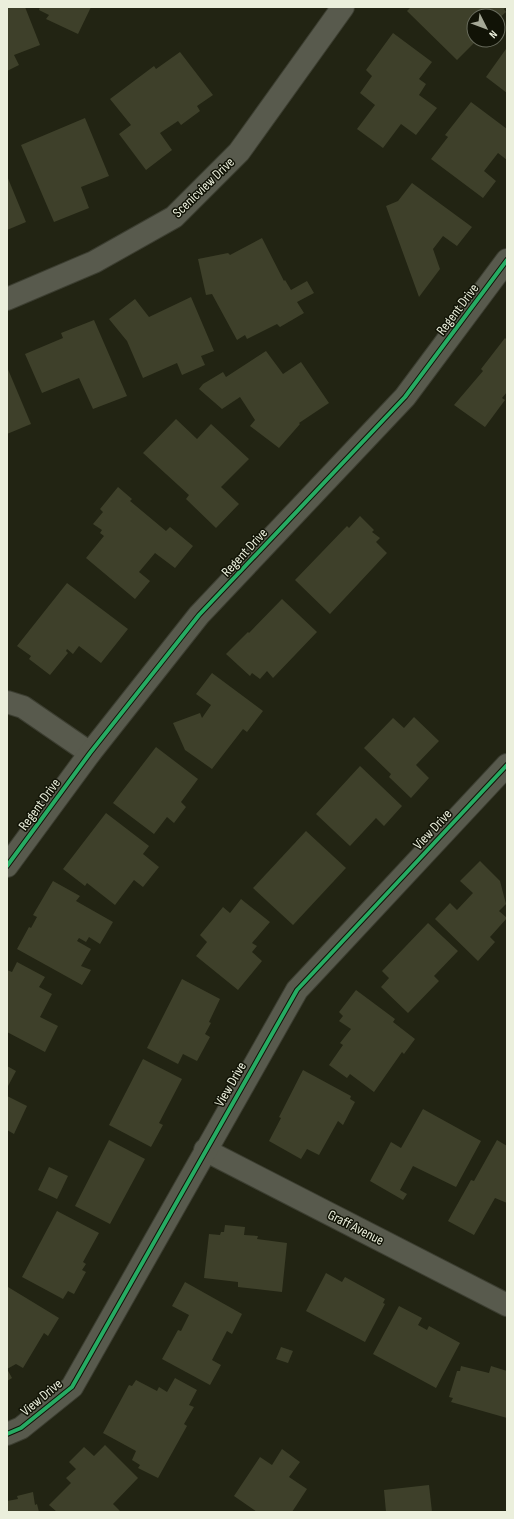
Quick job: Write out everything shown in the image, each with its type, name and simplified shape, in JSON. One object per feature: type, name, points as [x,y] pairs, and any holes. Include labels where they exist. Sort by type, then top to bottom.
[{"type":"street","name":"Scenicview Drive","points":[[7,299],[94,262],[174,217],[239,152],[343,7]]},
{"type":"street","name":"Regent Drive","points":[[7,866],[90,753],[199,615],[405,397],[507,260]]},
{"type":"street","points":[[7,702],[23,707],[90,753]]},
{"type":"street","name":"View Drive","points":[[7,1434],[21,1428],[72,1387],[297,990],[507,765]]},
{"type":"street","name":"Graff Avenue","points":[[205,1150],[507,1305]]},
{"type":"building","points":[[7,7],[25,7],[40,45],[14,55],[19,65],[7,71]]},
{"type":"building","points":[[40,7],[91,7],[78,34],[46,19],[49,15],[39,10]]},
{"type":"building","points":[[411,7],[506,7],[466,8],[466,48],[469,48],[457,60],[407,11]]},
{"type":"building","points":[[393,33],[432,62],[419,79],[426,84],[419,95],[437,108],[416,135],[401,124],[383,148],[357,129],[375,105],[360,93],[372,76],[366,70]]},
{"type":"building","points":[[506,49],[507,50],[507,93],[486,77]]},
{"type":"building","points":[[180,52],[213,95],[197,106],[200,111],[181,125],[178,121],[160,133],[172,150],[146,170],[119,134],[131,125],[110,99],[154,66],[156,69]]},
{"type":"building","points":[[471,102],[507,129],[507,160],[498,153],[484,171],[496,181],[483,198],[431,159],[448,137],[445,135]]},
{"type":"building","points":[[85,118],[109,176],[81,187],[89,208],[54,222],[21,145]]},
{"type":"building","points":[[7,176],[26,222],[7,230]]},
{"type":"building","points":[[412,183],[472,227],[457,246],[443,236],[433,249],[440,269],[419,297],[386,206],[398,201]]},
{"type":"building","points":[[262,238],[284,281],[285,280],[291,290],[307,281],[314,293],[297,302],[304,313],[280,327],[277,324],[247,339],[245,335],[237,340],[212,294],[206,295],[198,259],[228,253],[230,255]]},
{"type":"building","points":[[191,297],[214,351],[201,356],[205,365],[182,375],[177,363],[143,378],[127,341],[109,319],[135,299],[149,317]]},
{"type":"building","points":[[94,320],[127,396],[93,409],[79,378],[42,393],[25,354],[63,338],[61,333]]},
{"type":"building","points":[[505,338],[507,340],[507,392],[502,398],[505,400],[485,427],[454,405],[483,371],[481,369]]},
{"type":"building","points":[[266,351],[283,374],[301,362],[329,403],[299,423],[300,424],[279,448],[250,426],[255,420],[240,397],[222,409],[199,389],[203,384],[223,372],[226,377]]},
{"type":"building","points":[[7,367],[31,424],[7,434]]},
{"type":"building","points":[[176,419],[197,439],[211,424],[249,459],[221,487],[239,504],[216,528],[186,499],[189,495],[143,453]]},
{"type":"building","points":[[118,487],[132,499],[130,501],[166,531],[170,527],[193,546],[175,568],[155,553],[139,572],[150,581],[135,599],[86,558],[104,536],[100,533],[102,530],[93,524],[103,512],[100,509]]},
{"type":"building","points":[[360,516],[374,530],[372,532],[380,538],[376,542],[387,553],[330,614],[295,580],[347,526],[349,528]]},
{"type":"building","points":[[67,583],[128,629],[101,663],[79,646],[73,654],[67,649],[66,651],[68,653],[50,675],[29,659],[31,656],[17,646]]},
{"type":"building","points":[[282,599],[317,632],[273,678],[267,671],[260,679],[252,673],[250,676],[226,654]]},
{"type":"building","points":[[212,673],[263,711],[247,732],[243,729],[212,769],[185,750],[173,723],[200,713],[202,718],[211,705],[196,694]]},
{"type":"building","points":[[414,717],[439,741],[416,765],[429,778],[411,798],[389,777],[391,774],[364,748],[393,718],[404,728]]},
{"type":"building","points":[[156,747],[198,779],[181,802],[186,807],[174,823],[167,817],[154,834],[113,803]]},
{"type":"building","points":[[360,766],[402,806],[384,826],[376,818],[350,846],[316,814]]},
{"type":"building","points":[[106,813],[149,846],[143,854],[159,867],[143,887],[134,880],[115,905],[87,883],[85,886],[63,869]]},
{"type":"building","points":[[306,831],[346,868],[293,925],[253,888]]},
{"type":"building","points":[[480,861],[500,881],[506,904],[499,911],[507,918],[490,937],[495,942],[478,961],[435,919],[450,903],[457,910],[473,893],[460,881]]},
{"type":"building","points":[[53,881],[80,896],[76,901],[113,922],[100,944],[89,937],[86,942],[79,938],[77,941],[91,949],[81,966],[91,970],[82,985],[17,949],[29,927],[31,928],[37,917],[33,915]]},
{"type":"building","points":[[241,899],[270,922],[252,943],[257,946],[252,952],[262,961],[238,990],[196,956],[207,942],[200,935],[223,907],[230,913]]},
{"type":"building","points":[[428,923],[458,951],[434,976],[439,981],[408,1013],[381,987],[389,978],[382,971]]},
{"type":"building","points":[[17,962],[45,977],[39,987],[52,994],[40,1017],[58,1026],[45,1052],[7,1032],[7,970],[12,972]]},
{"type":"building","points":[[182,979],[220,999],[205,1034],[210,1037],[197,1061],[183,1054],[178,1064],[147,1048]]},
{"type":"building","points":[[356,990],[395,1019],[393,1022],[415,1039],[404,1054],[402,1052],[374,1092],[350,1074],[347,1078],[329,1065],[343,1045],[340,1043],[351,1029],[339,1021],[343,1016],[339,1012]]},
{"type":"building","points":[[143,1059],[182,1079],[159,1123],[163,1125],[151,1147],[109,1125]]},
{"type":"building","points":[[7,1066],[16,1071],[7,1088]]},
{"type":"building","points":[[303,1070],[351,1096],[350,1099],[355,1102],[343,1125],[338,1121],[319,1155],[307,1149],[301,1159],[269,1141],[281,1118],[279,1117]]},
{"type":"building","points":[[7,1096],[27,1106],[14,1134],[7,1130]]},
{"type":"building","points":[[423,1109],[481,1141],[456,1187],[413,1166],[400,1190],[407,1194],[403,1200],[370,1181],[391,1142],[401,1148]]},
{"type":"building","points":[[109,1140],[145,1159],[110,1224],[75,1206]]},
{"type":"building","points":[[497,1140],[507,1146],[507,1203],[495,1198],[474,1235],[448,1221],[471,1180],[474,1181]]},
{"type":"building","points":[[49,1167],[68,1176],[57,1199],[38,1190]]},
{"type":"building","points":[[57,1211],[99,1233],[83,1262],[86,1264],[82,1270],[86,1272],[74,1294],[68,1291],[63,1299],[22,1277]]},
{"type":"building","points":[[225,1225],[245,1227],[244,1235],[258,1236],[257,1239],[287,1243],[282,1292],[238,1287],[238,1282],[204,1278],[209,1234],[220,1235],[221,1232],[224,1232]]},
{"type":"building","points":[[326,1273],[342,1282],[345,1277],[385,1299],[383,1303],[385,1304],[365,1342],[306,1311]]},
{"type":"building","points":[[185,1282],[242,1314],[232,1334],[227,1331],[212,1360],[221,1365],[210,1385],[162,1359],[178,1330],[181,1331],[189,1315],[172,1306]]},
{"type":"building","points":[[8,1287],[59,1318],[48,1336],[44,1333],[23,1368],[16,1364],[7,1369]]},
{"type":"building","points":[[399,1306],[422,1318],[418,1325],[427,1330],[429,1326],[460,1343],[436,1388],[373,1354]]},
{"type":"building","points":[[281,1347],[293,1351],[288,1363],[276,1359]]},
{"type":"building","points":[[461,1366],[489,1373],[491,1366],[507,1371],[507,1418],[451,1402],[453,1398],[449,1397],[457,1371],[460,1371]]},
{"type":"building","points":[[7,1369],[12,1378],[7,1381]]},
{"type":"building","points":[[175,1378],[197,1390],[189,1405],[194,1407],[184,1424],[187,1426],[158,1478],[138,1468],[140,1465],[132,1460],[136,1451],[103,1433],[129,1385],[132,1386],[136,1380],[157,1391],[159,1387],[167,1392]]},
{"type":"building","points":[[105,1445],[138,1478],[113,1504],[121,1512],[57,1512],[49,1505],[71,1483],[66,1478],[76,1469],[69,1462],[84,1447],[94,1456]]},
{"type":"building","points":[[282,1449],[300,1462],[289,1477],[307,1489],[292,1512],[257,1512],[234,1496],[260,1457],[272,1465]]},
{"type":"building","points":[[429,1485],[432,1512],[386,1512],[384,1490]]},
{"type":"building","points":[[33,1492],[35,1505],[37,1504],[39,1512],[7,1512],[7,1501],[18,1499],[17,1496]]},
{"type":"cycle path","points":[[7,866],[90,753],[199,615],[405,397],[507,260]]},
{"type":"cycle path","points":[[7,1434],[21,1428],[72,1387],[297,990],[507,765]]}]
